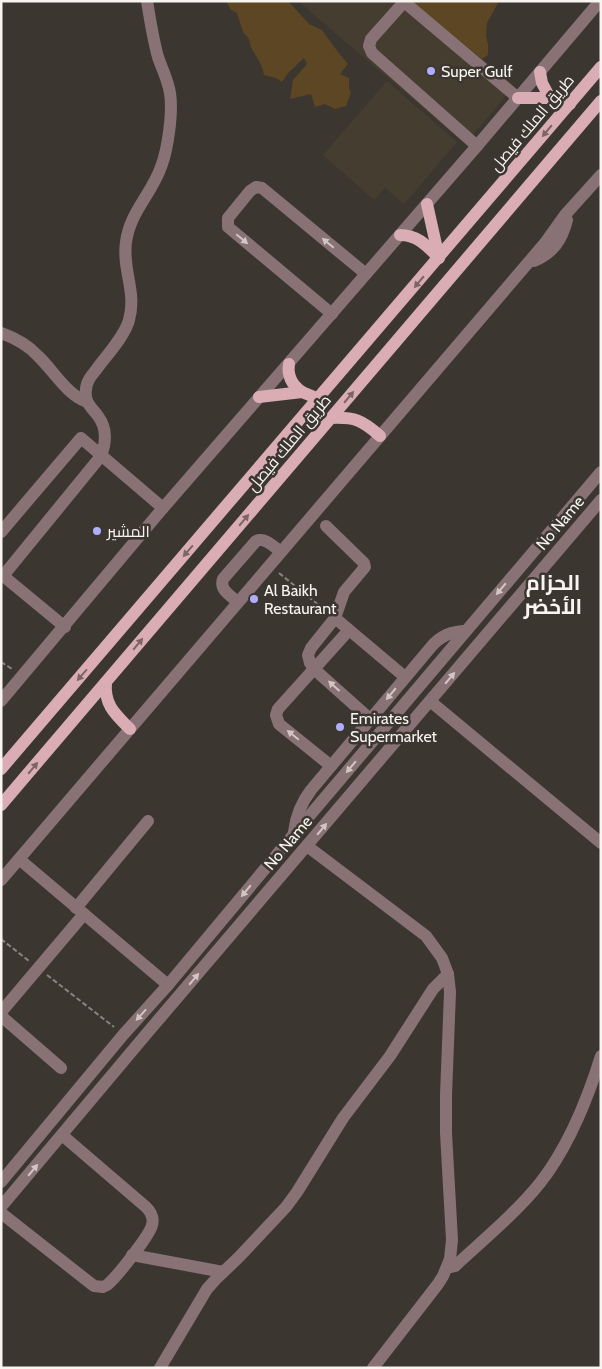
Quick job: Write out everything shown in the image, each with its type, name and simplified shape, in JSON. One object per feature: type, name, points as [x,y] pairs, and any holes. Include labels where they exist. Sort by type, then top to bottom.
[{"type":"main road","name":"طريق الملك فيصل","points":[[1,769],[601,67]]},
{"type":"main road","points":[[540,72],[542,83],[550,98]]},
{"type":"main road","points":[[518,98],[550,98],[570,104]]},
{"type":"main road","name":"طريق الملك فيصل","points":[[1,805],[601,102]]},
{"type":"main road","points":[[428,204],[439,258]]},
{"type":"main road","points":[[400,235],[417,238],[439,258]]},
{"type":"main road","points":[[288,364],[291,380],[298,389],[319,399]]},
{"type":"main road","points":[[259,397],[302,392]]},
{"type":"main road","points":[[331,418],[346,417],[359,420],[370,426],[380,436]]},
{"type":"main road","points":[[106,682],[108,704],[130,729]]},
{"type":"street","points":[[87,402],[86,390],[89,379],[127,328],[132,308],[132,297],[125,261],[127,233],[135,214],[157,178],[165,155],[167,142],[170,95],[154,42],[147,1]]},
{"type":"street","points":[[1,701],[163,508],[478,146],[600,1]]},
{"type":"street","points":[[478,146],[372,53],[369,46],[371,39],[404,2],[518,98]]},
{"type":"street","points":[[1,880],[545,243],[569,210],[600,178]]},
{"type":"street","points":[[332,314],[228,227],[228,218],[250,190],[259,187],[265,190],[366,274]]},
{"type":"street","points":[[1,333],[13,338],[31,350],[75,396],[87,402],[103,425],[105,439],[101,456],[2,575],[64,627]]},
{"type":"street","points":[[1,532],[81,438],[163,508]]},
{"type":"street","name":"No Name","points":[[1,1182],[123,1035],[168,985],[601,472]]},
{"type":"street","name":"No Name","points":[[1,1208],[601,500]]},
{"type":"street","points":[[326,526],[365,565],[344,592],[335,618],[311,648],[308,655],[314,668],[370,719]]},
{"type":"street","points":[[238,602],[222,588],[221,582],[223,579],[258,540],[264,540],[281,552]]},
{"type":"street","points":[[335,618],[405,677]]},
{"type":"street","points":[[331,766],[279,724],[277,718],[278,709],[349,630]]},
{"type":"street","points":[[294,834],[299,810],[304,799],[405,677],[440,638],[452,632],[466,631]]},
{"type":"street","points":[[430,701],[601,843]]},
{"type":"street","points":[[61,1068],[1,1014],[39,968],[148,821]]},
{"type":"street","points":[[307,846],[426,936],[442,958],[448,974],[450,992],[446,1133],[452,1240],[450,1259],[438,1284],[373,1368]]},
{"type":"street","points":[[19,859],[168,985]]},
{"type":"street","points":[[160,1368],[207,1289],[240,1257],[298,1192],[343,1118],[390,1056],[433,989],[448,974]]},
{"type":"street","points":[[447,1268],[455,1266],[518,1208],[550,1169],[567,1141],[580,1113],[589,1093],[601,1056]]},
{"type":"street","points":[[1,1212],[94,1286],[103,1287],[107,1285],[132,1255],[151,1229],[153,1222],[151,1214],[146,1207],[62,1135]]},
{"type":"street","points":[[132,1255],[223,1272]]},
{"type":"path","points":[[270,565],[335,618]]},
{"type":"path","points":[[1,939],[123,1035]]},
{"type":"shaded area","points":[[226,1],[288,1],[309,24],[322,30],[348,64],[340,74],[349,78],[351,93],[346,106],[335,109],[325,104],[315,107],[311,94],[290,99],[293,80],[307,64],[304,58],[288,73],[282,82],[276,78],[264,75],[249,39],[243,32],[237,13],[230,9]]},
{"type":"shaded area","points":[[298,1],[413,1],[514,86],[465,144]]},
{"type":"shaded area","points":[[410,1],[499,1],[487,23],[488,55],[482,59]]},
{"type":"shaded area","points":[[387,81],[457,142],[404,204],[385,188],[374,200],[323,155]]},
{"type":"place","name":"Super Gulf","points":[[431,71]]},
{"type":"place","name":"المشير","points":[[97,531]]},
{"type":"place","name":"Al Baikh Restaurant","points":[[254,599]]},
{"type":"place","name":"Emirates Supermarket","points":[[340,727]]},
{"type":"district","name":"الحزام الأخضر","points":[[553,594]]}]
